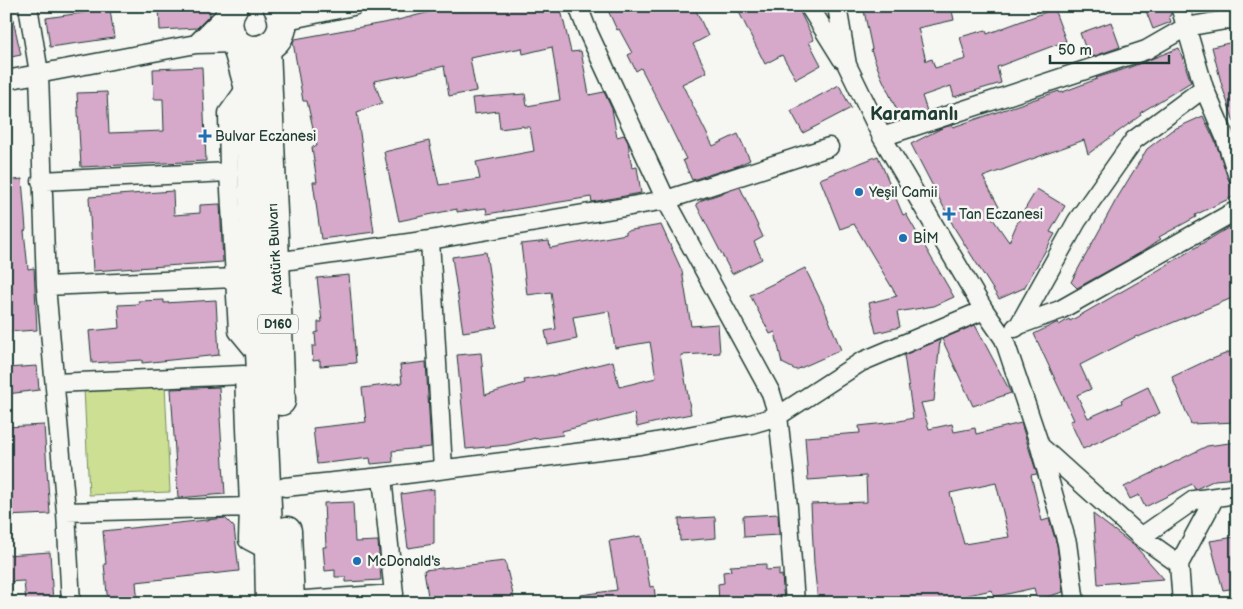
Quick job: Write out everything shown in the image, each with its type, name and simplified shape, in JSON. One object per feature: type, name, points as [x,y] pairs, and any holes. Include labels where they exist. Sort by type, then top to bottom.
[{"type":"main road","name":"D160","points":[[234,7],[228,18],[228,27],[236,43]]},
{"type":"main road","points":[[236,43],[252,50],[266,48],[276,41],[281,33],[279,13]]},
{"type":"main road","name":"Atatürk Bulvarı","points":[[236,43],[248,85],[269,551],[283,602]]},
{"type":"main road","name":"Atatürk Bulvarı","points":[[266,48],[285,487],[283,602]]},
{"type":"street","points":[[28,6],[39,73],[46,286],[66,512],[71,603]]},
{"type":"street","points":[[279,13],[353,6]]},
{"type":"street","points":[[578,6],[588,32],[666,200],[771,393],[778,416],[788,506],[795,603]]},
{"type":"street","points":[[809,6],[847,65],[882,137],[984,310],[1004,339],[1040,446],[1067,543],[1075,603]]},
{"type":"street","points":[[837,6],[847,65]]},
{"type":"street","points":[[1180,6],[1204,88],[1226,137],[1237,174]]},
{"type":"street","points":[[196,44],[234,7]]},
{"type":"street","points":[[882,137],[1146,50],[1186,27],[1237,18]]},
{"type":"street","points":[[6,80],[196,44],[236,43]]},
{"type":"street","points":[[248,85],[228,113],[229,172],[238,331],[260,359]]},
{"type":"street","points":[[1004,339],[1019,325],[1077,221],[1134,140],[1204,88]]},
{"type":"street","points":[[276,262],[430,240],[666,200],[829,147]]},
{"type":"street","points":[[42,181],[229,172]]},
{"type":"street","points":[[1019,325],[1060,310],[1237,210]]},
{"type":"street","points":[[430,240],[443,469]]},
{"type":"street","points":[[46,286],[235,278]]},
{"type":"street","points":[[285,487],[640,445],[751,424],[778,416],[862,362],[984,310]]},
{"type":"street","points":[[55,383],[244,375],[249,506],[248,540],[269,551]]},
{"type":"street","points":[[1040,446],[1141,537],[1179,564]]},
{"type":"street","points":[[283,602],[394,594],[382,477]]},
{"type":"street","points":[[1141,537],[1194,500],[1237,494]]},
{"type":"street","points":[[1182,603],[1179,564],[1215,497]]},
{"type":"street","points":[[66,512],[249,506]]},
{"type":"green space","points":[[165,385],[170,492],[89,495],[84,388]]},
{"type":"building","points":[[159,6],[210,6],[210,15],[197,28],[160,30]]},
{"type":"building","points":[[462,6],[462,11],[483,6],[560,6],[571,52],[581,51],[589,95],[604,92],[612,109],[617,137],[624,135],[628,142],[632,168],[637,167],[641,193],[592,202],[591,197],[487,214],[486,208],[457,212],[457,209],[399,221],[384,152],[429,141],[439,185],[480,179],[476,162],[534,151],[530,127],[500,129],[498,111],[474,114],[472,98],[525,94],[527,106],[560,100],[552,47],[523,54],[522,48],[470,58],[476,91],[449,96],[444,66],[374,81],[382,103],[357,112],[374,232],[321,239],[313,182],[317,182],[312,147],[317,146],[307,101],[303,101],[293,42],[295,39],[394,21],[434,11],[434,8]]},
{"type":"building","points":[[606,6],[694,6],[708,36],[693,44],[707,72],[682,84],[713,146],[738,134],[750,160],[692,180],[683,160],[686,159],[656,97],[641,68],[636,71],[628,55],[632,53],[619,29],[617,30]]},
{"type":"building","points":[[736,6],[797,6],[814,40],[809,42],[821,65],[796,79],[782,55],[765,64]]},
{"type":"building","points":[[863,6],[951,6],[954,20],[918,28],[926,61],[932,59],[935,68],[966,59],[960,37],[986,30],[987,34],[1054,9],[1066,41],[997,67],[1001,83],[954,97],[951,86],[922,96],[927,111],[901,119],[871,50]]},
{"type":"building","points":[[1144,6],[1170,6],[1171,15],[1169,16],[1171,22],[1153,29]]},
{"type":"building","points":[[110,9],[114,38],[50,47],[46,18]]},
{"type":"building","points":[[6,15],[12,15],[21,55],[6,58]]},
{"type":"building","points":[[1111,22],[1120,47],[1089,58],[1080,33]]},
{"type":"building","points":[[1237,41],[1237,121],[1234,122],[1212,47]]},
{"type":"building","points":[[1179,48],[1191,82],[1140,113],[1141,115],[1088,154],[1084,140],[983,177],[999,207],[988,212],[1009,242],[1019,219],[1037,189],[1065,206],[1050,232],[1055,234],[1024,288],[999,299],[955,229],[911,144],[942,128],[952,125],[953,127],[1059,91],[1060,93]]},
{"type":"building","points":[[202,67],[206,161],[81,167],[77,93],[107,92],[109,133],[164,131],[163,99],[154,99],[153,69]]},
{"type":"building","points":[[839,85],[851,108],[803,133],[791,111]]},
{"type":"building","points":[[1203,116],[1215,141],[1235,196],[1195,215],[1196,217],[1159,237],[1161,239],[1142,252],[1077,288],[1071,282],[1116,200],[1147,149],[1172,130]]},
{"type":"building","points":[[878,156],[903,215],[906,214],[954,297],[934,306],[897,312],[900,327],[876,333],[869,303],[897,296],[854,224],[840,229],[820,179]]},
{"type":"building","points":[[22,179],[26,230],[24,231],[28,269],[34,268],[37,330],[6,332],[6,181]]},
{"type":"building","points":[[740,187],[763,237],[754,242],[762,259],[732,274],[696,204],[702,200]]},
{"type":"building","points":[[173,191],[174,215],[200,213],[200,205],[220,204],[223,262],[93,271],[89,197]]},
{"type":"building","points":[[661,225],[682,271],[691,326],[718,324],[720,353],[681,355],[691,414],[637,427],[634,413],[562,431],[563,435],[535,438],[508,445],[466,449],[457,355],[481,353],[485,395],[525,383],[524,380],[552,376],[613,361],[619,387],[656,378],[650,342],[615,348],[609,311],[573,317],[577,339],[548,345],[545,331],[556,329],[551,292],[527,295],[521,244],[549,241],[550,248],[626,234],[626,231]]},
{"type":"building","points":[[1231,226],[1237,248],[1237,296],[1137,336],[1080,365],[1091,389],[1077,395],[1088,418],[1122,403],[1121,400],[1148,387],[1160,413],[1083,449],[1070,421],[1074,420],[1034,334],[1058,322],[1059,325],[1069,319],[1070,321]]},
{"type":"building","points":[[486,252],[497,327],[463,332],[452,257]]},
{"type":"building","points":[[805,268],[823,305],[841,350],[796,370],[782,363],[775,332],[770,334],[750,295]]},
{"type":"building","points":[[349,275],[356,363],[320,366],[320,360],[313,361],[312,346],[316,346],[315,333],[318,332],[318,322],[322,322],[317,278]]},
{"type":"building","points":[[164,300],[164,303],[216,300],[219,355],[142,363],[142,360],[92,363],[89,331],[120,328],[118,305],[139,304],[138,301]]},
{"type":"building","points":[[975,325],[1011,393],[973,406],[942,339]]},
{"type":"building","points":[[940,340],[934,401],[921,403],[929,429],[952,424],[954,432],[975,428],[976,434],[1021,423],[1037,474],[1031,475],[1042,521],[1049,519],[1057,545],[1063,592],[1037,600],[1034,588],[994,597],[992,590],[931,603],[818,603],[811,504],[867,502],[866,476],[808,480],[805,437],[860,433],[859,426],[913,418],[904,355]],"holes":[[[996,483],[1009,537],[964,544],[950,493]]]},
{"type":"building","points":[[1237,349],[1237,422],[1191,424],[1172,377]]},
{"type":"building","points":[[426,362],[431,447],[392,451],[393,462],[371,464],[370,458],[317,464],[313,428],[366,422],[362,388],[402,383],[400,365]]},
{"type":"building","points":[[37,366],[39,390],[7,394],[6,368]]},
{"type":"building","points":[[219,387],[225,494],[178,498],[171,389]]},
{"type":"building","points":[[44,425],[50,514],[6,516],[6,427]]},
{"type":"building","points":[[1237,442],[1237,478],[1215,480],[1196,489],[1192,484],[1145,507],[1139,495],[1130,499],[1124,487],[1207,446]]},
{"type":"building","points":[[434,489],[434,544],[408,548],[401,494]]},
{"type":"building","points":[[353,502],[355,542],[378,541],[381,580],[346,582],[346,577],[335,577],[335,570],[325,571],[323,547],[326,547],[324,503]]},
{"type":"building","points":[[778,514],[779,535],[744,537],[743,516]]},
{"type":"building","points":[[1093,514],[1136,547],[1164,579],[1098,584]]},
{"type":"building","points":[[715,517],[716,538],[680,541],[679,519]]},
{"type":"building","points":[[225,518],[234,527],[239,571],[136,582],[138,603],[108,603],[103,531]]},
{"type":"building","points":[[641,536],[650,587],[654,586],[656,603],[582,603],[581,595],[617,590],[609,541]]},
{"type":"building","points":[[1235,537],[1237,547],[1237,588],[1223,590],[1210,541]]},
{"type":"building","points":[[50,552],[53,603],[26,603],[24,581],[6,582],[6,555]]},
{"type":"building","points":[[505,561],[515,603],[429,603],[424,570]]},
{"type":"building","points":[[766,564],[766,570],[779,569],[779,576],[782,575],[784,603],[719,603],[718,584],[724,583],[723,572],[731,571],[730,566]]},
{"type":"place","name":"Bulvar Eczanesi","points":[[205,136]]},
{"type":"place","name":"Yeşil Camii","points":[[859,192]]},
{"type":"place","name":"Tan Eczanesi","points":[[949,214]]},
{"type":"place","name":"BİM","points":[[903,238]]},
{"type":"place","name":"McDonald's","points":[[357,561]]},
{"type":"district","name":"Karamanlı","points":[[914,114]]}]
